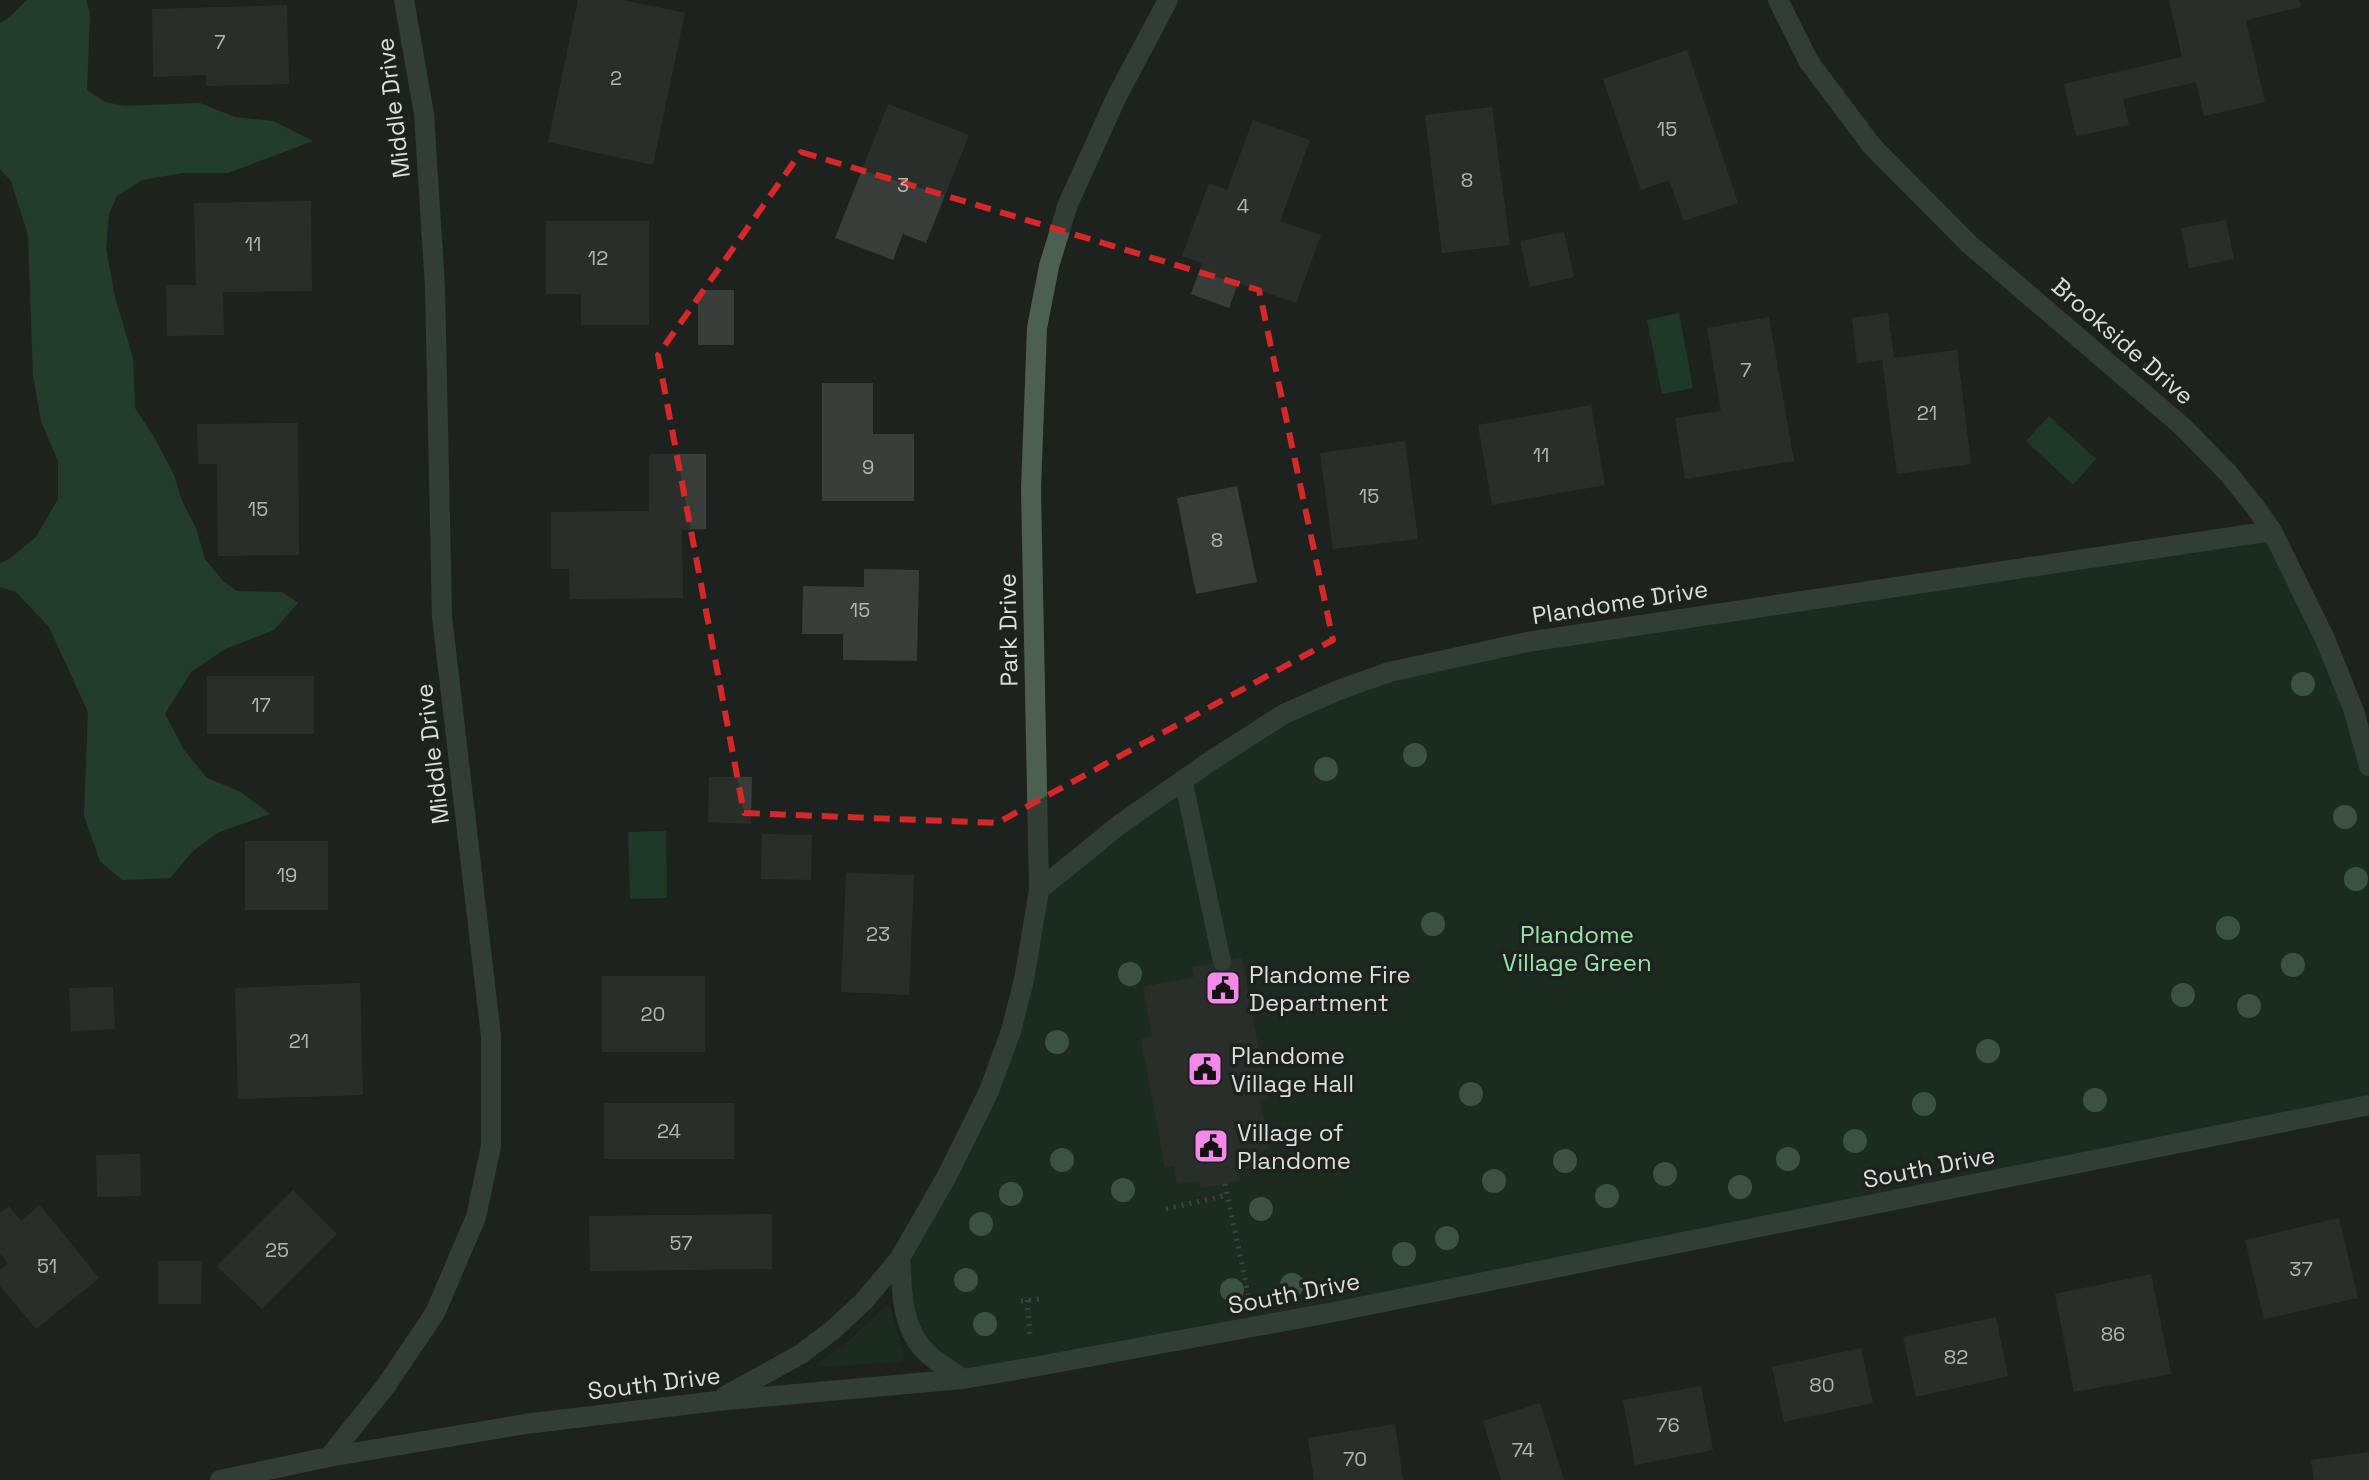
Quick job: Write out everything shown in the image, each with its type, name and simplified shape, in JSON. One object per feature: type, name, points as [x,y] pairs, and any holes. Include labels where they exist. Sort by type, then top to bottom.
[{"type":"street","name":"Middle Drive","points":[[329,1457],[385,1387],[435,1313],[476,1217],[491,1146],[491,1036],[442,617],[435,287],[424,114],[404,0]]},
{"type":"street","name":"Park Drive","points":[[717,1401],[801,1354],[834,1329],[864,1301],[900,1258],[947,1176],[989,1091],[1011,1031],[1024,980],[1039,890],[1031,489],[1037,328],[1049,266],[1068,204],[1116,98],[1168,0]]},
{"type":"street","name":"Brookside Drive","points":[[1778,0],[1809,62],[1872,146],[1968,243],[2183,427],[2228,473],[2272,531],[2325,639],[2354,711],[2369,766]]},
{"type":"street","name":"Plandome Drive","points":[[1039,890],[1119,825],[1183,779],[1284,714],[1389,672],[1527,642],[2272,531]]},
{"type":"street","name":"South Drive","points":[[220,1480],[329,1457],[525,1424],[717,1401],[963,1379],[1255,1327],[2369,1105]]},
{"type":"street","points":[[900,1258],[905,1309],[916,1340],[927,1353],[963,1379]]},
{"type":"lane","points":[[1183,779],[1222,962]]},
{"type":"path","points":[[1225,1184],[1255,1327]]},
{"type":"path","points":[[1166,1209],[1228,1195]]},
{"type":"path","points":[[1021,1301],[1040,1299]]},
{"type":"highlighted area","points":[[801,152],[1259,290],[1333,640],[997,823],[744,813],[658,355]]},
{"type":"green space","name":"Plandome Village Green","points":[[2272,531],[2369,766],[2369,1105],[963,1379],[927,1353],[900,1258],[989,1091],[1039,890],[1209,762],[1389,672]]},
{"type":"green space","points":[[890,1307],[904,1354],[903,1360],[818,1367],[817,1363],[849,1341],[883,1308]]},
{"type":"shaded area","points":[[27,0],[86,0],[90,13],[87,90],[105,102],[125,106],[200,103],[235,117],[273,121],[313,141],[228,173],[182,173],[142,180],[117,196],[109,214],[106,248],[115,297],[133,358],[135,408],[174,475],[205,559],[223,581],[237,591],[282,592],[298,603],[274,630],[225,649],[191,672],[165,714],[184,750],[207,778],[241,792],[270,814],[217,833],[192,852],[170,878],[122,880],[100,861],[84,816],[88,712],[49,627],[16,592],[0,587],[0,563],[36,537],[58,499],[58,461],[41,421],[33,375],[28,235],[11,181],[0,169],[0,23]]},
{"type":"shaded area","points":[[1679,313],[1693,388],[1662,394],[1647,320]]},
{"type":"shaded area","points":[[2049,416],[2096,459],[2073,485],[2026,441]]},
{"type":"shaded area","points":[[666,831],[667,898],[630,899],[628,832]]},
{"type":"building","points":[[578,0],[623,0],[685,13],[653,165],[548,142]]},
{"type":"building","points":[[2169,0],[2299,0],[2301,7],[2246,20],[2265,102],[2204,116],[2196,82],[2123,99],[2129,125],[2076,136],[2064,84],[2182,57]]},
{"type":"building","points":[[287,5],[289,84],[206,86],[206,75],[153,77],[152,9]]},
{"type":"building","points":[[1687,50],[1738,203],[1684,221],[1669,180],[1641,190],[1603,79]]},
{"type":"building","points":[[888,104],[969,135],[926,243],[903,234],[893,260],[835,238]]},
{"type":"building","points":[[1492,107],[1510,245],[1442,253],[1425,115]]},
{"type":"building","points":[[1253,120],[1310,140],[1280,221],[1321,235],[1296,303],[1238,283],[1229,308],[1191,294],[1202,263],[1182,256],[1209,183],[1227,190]]},
{"type":"building","points":[[311,201],[312,291],[223,292],[224,335],[167,336],[166,285],[196,285],[194,203]]},
{"type":"building","points":[[2226,220],[2234,259],[2189,268],[2181,228]]},
{"type":"building","points":[[546,221],[649,221],[649,325],[581,325],[581,294],[546,294]]},
{"type":"building","points":[[1564,232],[1574,277],[1530,287],[1520,241]]},
{"type":"building","points":[[698,290],[734,290],[734,345],[698,345]]},
{"type":"building","points":[[1888,313],[1894,358],[1957,350],[1971,464],[1897,474],[1882,360],[1857,363],[1852,318]]},
{"type":"building","points":[[1769,317],[1794,461],[1685,479],[1675,418],[1721,411],[1707,328]]},
{"type":"building","points":[[822,383],[873,383],[873,434],[914,434],[914,501],[822,501]]},
{"type":"building","points":[[1591,405],[1605,485],[1492,505],[1478,425]]},
{"type":"building","points":[[298,423],[299,555],[218,556],[217,464],[198,464],[197,424]]},
{"type":"building","points":[[1405,441],[1418,539],[1333,549],[1320,453]]},
{"type":"building","points":[[649,454],[706,454],[706,529],[682,530],[683,598],[570,599],[569,569],[551,569],[551,512],[649,511]]},
{"type":"building","points":[[1237,486],[1257,582],[1196,594],[1177,498]]},
{"type":"building","points":[[864,569],[919,570],[917,661],[843,660],[843,634],[802,634],[803,586],[864,587]]},
{"type":"building","points":[[207,676],[314,676],[314,734],[207,734]]},
{"type":"building","points":[[709,777],[752,777],[751,824],[708,822]]},
{"type":"building","points":[[762,834],[812,835],[811,880],[761,879]]},
{"type":"building","points":[[245,841],[328,841],[328,910],[245,910]]},
{"type":"building","points":[[846,873],[914,875],[909,995],[841,992]]},
{"type":"building","name":"Plandome Village Hall","points":[[1242,958],[1268,1099],[1260,1101],[1270,1149],[1257,1151],[1260,1166],[1239,1170],[1240,1181],[1201,1188],[1199,1181],[1177,1184],[1174,1166],[1165,1167],[1141,1039],[1152,1037],[1143,987],[1194,977],[1192,967]]},
{"type":"building","points":[[602,976],[705,976],[705,1052],[602,1052]]},
{"type":"building","points":[[360,983],[363,1095],[238,1099],[235,988]]},
{"type":"building","points":[[113,987],[115,1029],[71,1031],[69,988]]},
{"type":"building","points":[[604,1103],[734,1103],[734,1159],[604,1159]]},
{"type":"building","points":[[140,1154],[141,1196],[97,1197],[96,1155]]},
{"type":"building","points":[[293,1190],[337,1234],[262,1309],[217,1266]]},
{"type":"building","points":[[40,1205],[99,1278],[36,1329],[0,1286],[0,1270],[8,1263],[0,1253],[0,1213],[9,1206],[21,1221]]},
{"type":"building","points":[[772,1214],[772,1269],[590,1271],[589,1216]]},
{"type":"building","points":[[2339,1218],[2358,1298],[2264,1319],[2245,1240]]},
{"type":"building","points":[[158,1261],[202,1261],[201,1304],[158,1304]]},
{"type":"building","points":[[2151,1274],[2171,1374],[2074,1392],[2055,1294]]},
{"type":"building","points":[[1996,1317],[2008,1376],[1916,1397],[1903,1337]]},
{"type":"building","points":[[1861,1348],[1873,1403],[1784,1422],[1772,1367]]},
{"type":"building","points":[[1701,1386],[1713,1450],[1635,1465],[1623,1400]]},
{"type":"building","points":[[1540,1403],[1564,1480],[1501,1480],[1483,1421]]},
{"type":"building","points":[[1395,1424],[1403,1480],[1314,1480],[1308,1438]]},
{"type":"building","points":[[2369,1452],[2369,1480],[2314,1480],[2311,1460]]},
{"type":"place","name":"Plandome Fire Department","points":[[1223,988]]},
{"type":"place","name":"Plandome Village Hall","points":[[1205,1069]]},
{"type":"place","name":"Village of Plandome","points":[[1211,1146]]}]
